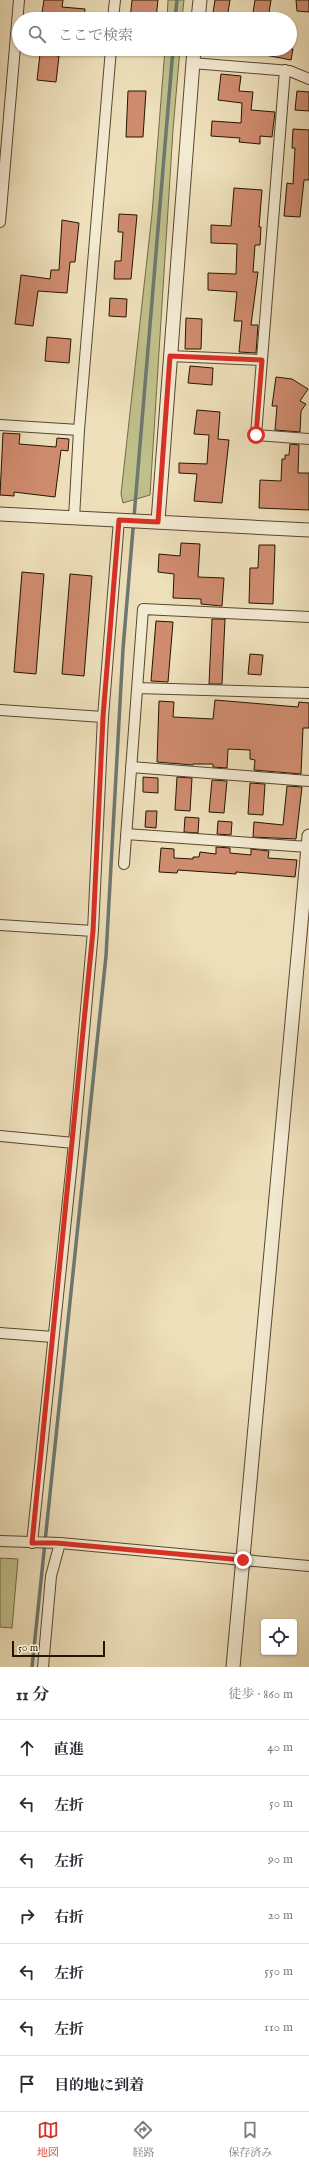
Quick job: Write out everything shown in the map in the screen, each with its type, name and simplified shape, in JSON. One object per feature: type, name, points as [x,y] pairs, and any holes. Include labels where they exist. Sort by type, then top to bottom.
[{"type":"street","points":[[19,12],[20,0]]},
{"type":"street","points":[[114,12],[115,0]]},
{"type":"street","points":[[199,12],[200,0]]},
{"type":"street","points":[[0,222],[1,189],[14,56]]},
{"type":"street","points":[[74,518],[79,430],[110,56]]},
{"type":"street","points":[[158,522],[193,56]]},
{"type":"street","points":[[192,63],[285,70],[309,80]]},
{"type":"street","points":[[285,70],[256,435],[309,439]]},
{"type":"street","points":[[170,356],[262,360]]},
{"type":"street","points":[[0,425],[79,430]]},
{"type":"street","points":[[0,514],[309,530]]},
{"type":"street","points":[[34,1543],[53,1336],[74,1142],[93,931],[103,717],[122,520]]},
{"type":"street","points":[[124,864],[143,609],[309,617]]},
{"type":"street","points":[[137,688],[309,693]]},
{"type":"street","points":[[0,710],[103,717]]},
{"type":"street","points":[[131,767],[309,780]]},
{"type":"street","points":[[126,834],[308,842],[233,1667]]},
{"type":"street","points":[[0,925],[93,931]]},
{"type":"street","points":[[0,1136],[74,1142]]},
{"type":"street","points":[[0,1334],[53,1336]]},
{"type":"street","points":[[0,1541],[58,1543],[309,1566]]},
{"type":"street","points":[[42,1667],[51,1576],[58,1543]]},
{"type":"green space","points":[[168,0],[184,0],[183,12],[167,12]]},
{"type":"green space","points":[[164,56],[179,56],[173,130],[150,495],[123,503],[121,494],[152,214]]},
{"type":"green space","points":[[0,1558],[18,1559],[12,1628],[0,1627]]},
{"type":"building","points":[[44,0],[63,0],[62,7],[85,9],[85,12],[42,12]]},
{"type":"building","points":[[132,0],[158,0],[157,12],[131,12]]},
{"type":"building","points":[[215,0],[230,0],[228,12],[213,12]]},
{"type":"building","points":[[255,0],[271,0],[269,12],[253,12]]},
{"type":"building","points":[[296,0],[309,0],[309,12],[297,11]]},
{"type":"building","points":[[40,56],[59,56],[56,82],[37,80]]},
{"type":"building","points":[[270,56],[292,56],[291,60]]},
{"type":"building","points":[[221,74],[241,76],[239,91],[253,92],[251,110],[275,112],[272,137],[260,136],[260,144],[239,142],[240,138],[211,136],[212,121],[241,123],[242,103],[218,100]]},
{"type":"building","points":[[128,91],[146,91],[143,137],[126,137]]},
{"type":"building","points":[[297,91],[309,92],[309,111],[295,110]]},
{"type":"building","points":[[293,129],[309,130],[309,180],[304,180],[300,217],[284,216],[287,183],[293,184],[295,148],[292,148]]},
{"type":"building","points":[[234,188],[262,190],[259,227],[261,227],[260,245],[255,245],[253,272],[258,272],[251,325],[258,325],[256,353],[239,352],[242,321],[234,321],[237,292],[208,290],[208,273],[236,274],[237,244],[211,243],[211,225],[231,226]]},
{"type":"building","points":[[119,214],[137,215],[131,279],[114,279],[115,261],[121,261],[123,232],[118,232]]},
{"type":"building","points":[[62,220],[79,223],[75,262],[70,262],[67,293],[38,291],[33,326],[15,324],[21,275],[50,279],[51,270],[59,270]]},
{"type":"building","points":[[110,298],[127,299],[126,317],[109,316]]},
{"type":"building","points":[[186,318],[202,319],[201,349],[185,349]]},
{"type":"building","points":[[47,337],[71,339],[69,363],[45,361]]},
{"type":"building","points":[[190,366],[213,368],[212,385],[188,383]]},
{"type":"building","points":[[276,377],[292,379],[308,389],[300,401],[306,404],[301,411],[300,432],[275,430],[277,406],[272,406]]},
{"type":"building","points":[[197,410],[220,412],[218,439],[229,440],[222,503],[194,501],[197,474],[179,473],[179,463],[207,464],[209,435],[194,434]]},
{"type":"building","points":[[3,433],[20,434],[19,444],[56,447],[57,438],[69,439],[68,451],[61,450],[55,497],[14,492],[14,496],[0,495]]},
{"type":"building","points":[[290,444],[299,445],[298,473],[309,473],[309,510],[259,508],[260,480],[281,481],[282,459],[285,459],[285,455],[289,455]]},
{"type":"building","points":[[181,543],[200,544],[198,577],[224,578],[222,606],[201,604],[201,599],[173,598],[174,574],[158,572],[159,554],[180,556]]},
{"type":"building","points":[[259,545],[275,545],[273,604],[249,603],[250,568],[258,568]]},
{"type":"building","points":[[22,572],[44,574],[36,674],[14,672]]},
{"type":"building","points":[[70,574],[92,576],[84,676],[62,674]]},
{"type":"building","points":[[212,619],[225,619],[222,684],[209,684]]},
{"type":"building","points":[[156,621],[173,622],[168,682],[151,681]]},
{"type":"building","points":[[250,654],[263,655],[261,675],[248,674]]},
{"type":"building","points":[[215,700],[298,707],[299,702],[309,703],[309,728],[303,728],[301,774],[254,770],[255,760],[250,759],[250,750],[228,749],[227,768],[213,767],[213,764],[193,765],[157,762],[159,701],[174,702],[173,717],[213,719]]},
{"type":"building","points":[[143,777],[158,778],[158,793],[143,792]]},
{"type":"building","points":[[177,777],[192,778],[190,811],[175,810]]},
{"type":"building","points":[[212,780],[227,781],[224,813],[209,812]]},
{"type":"building","points":[[250,783],[265,784],[263,815],[248,814]]},
{"type":"building","points":[[287,786],[302,787],[296,839],[253,837],[254,822],[283,825]]},
{"type":"building","points":[[146,811],[157,811],[156,828],[145,827]]},
{"type":"building","points":[[185,817],[199,818],[198,833],[184,832]]},
{"type":"building","points":[[218,821],[232,822],[231,835],[217,834]]},
{"type":"building","points":[[216,847],[230,848],[230,853],[251,855],[251,849],[269,851],[268,858],[297,860],[295,877],[236,872],[236,874],[178,870],[177,873],[159,872],[161,848],[174,849],[174,858],[193,859],[193,857],[199,857],[200,852],[216,854]]},
{"type":"waterway","points":[[176,12],[177,0]]},
{"type":"waterway","points":[[32,1667],[106,956],[123,649],[172,56]]},
{"type":"route","points":[[243,1560],[56,1543],[32,1543],[74,1142],[93,931],[103,717],[119,520],[158,522],[170,356],[262,360],[256,435]]}]
